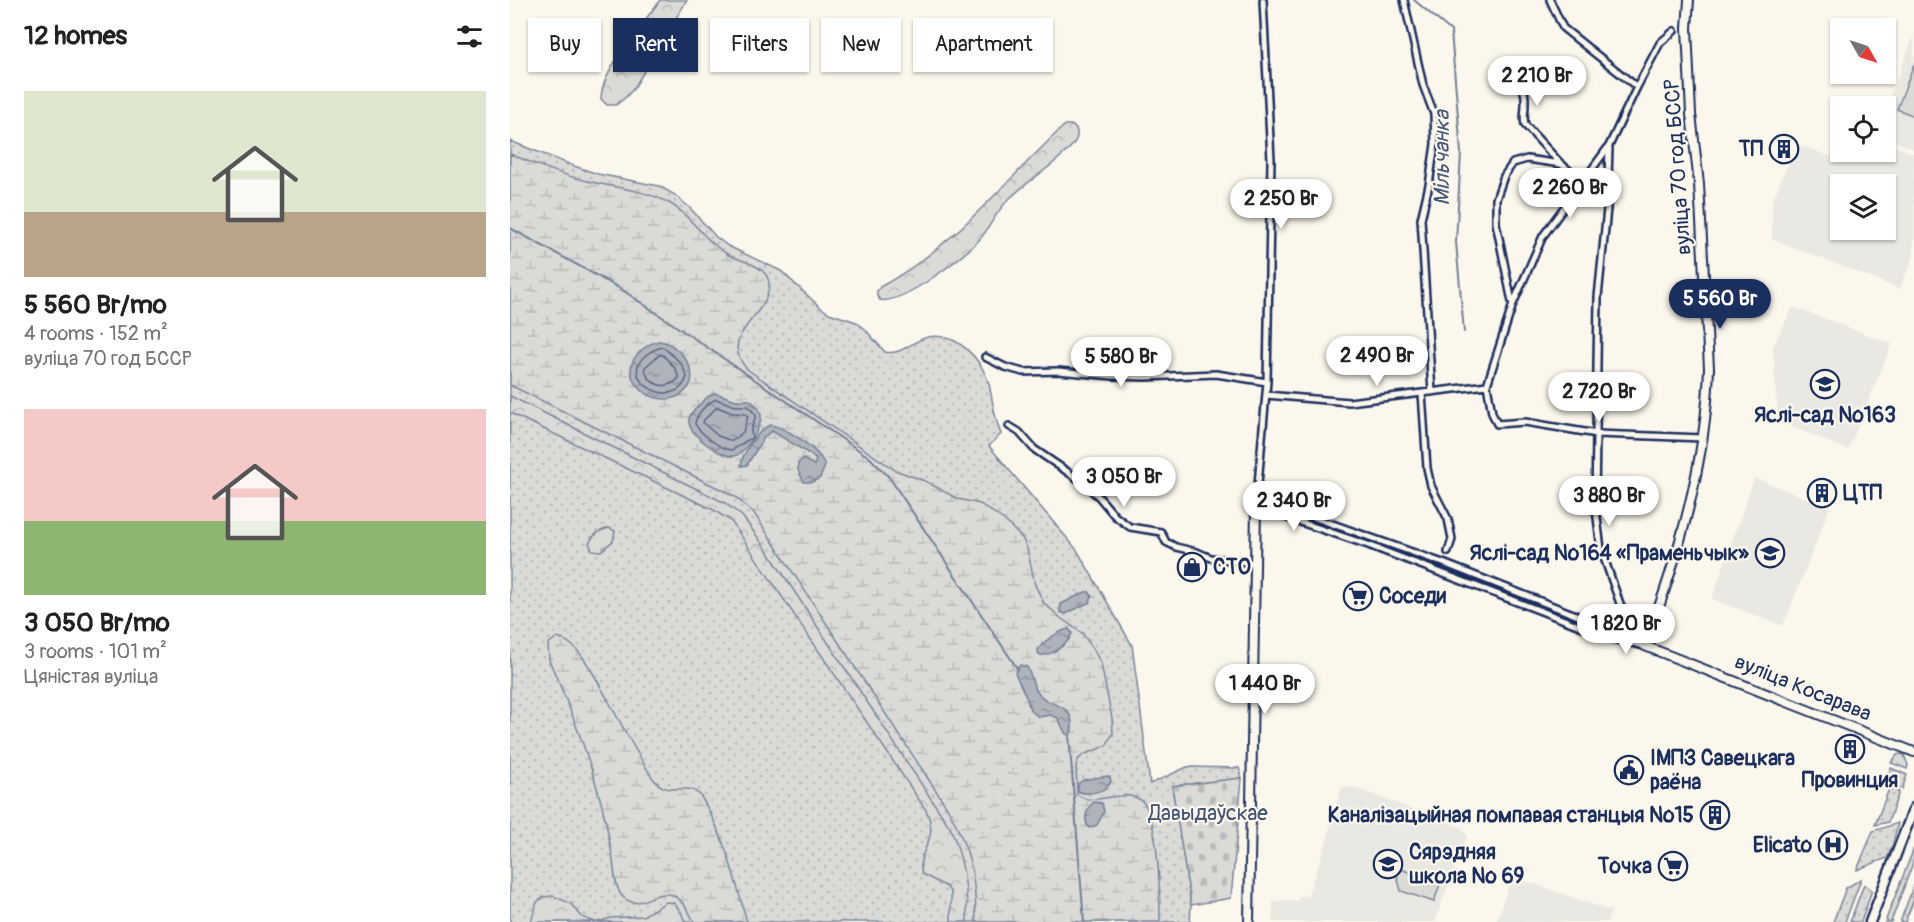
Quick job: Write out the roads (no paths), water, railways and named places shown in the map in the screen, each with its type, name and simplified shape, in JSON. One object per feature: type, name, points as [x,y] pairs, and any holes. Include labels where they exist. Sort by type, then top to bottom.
[{"type":"main road","name":"вуліца 70 год БССР","points":[[1645,646],[1685,524],[1698,469],[1708,393],[1709,368],[1699,184],[1690,114],[1687,28],[1689,0]]},
{"type":"main road","points":[[1249,922],[1256,507]]},
{"type":"main road","name":"вуліца Косарава","points":[[1645,646],[1914,752]]},
{"type":"main road","points":[[1870,922],[1914,808]]},
{"type":"street","points":[[1256,507],[1267,382],[1271,160],[1263,0]]},
{"type":"street","points":[[1404,0],[1423,86],[1434,114],[1435,144],[1421,219],[1432,392]]},
{"type":"street","points":[[1550,0],[1563,28],[1637,87]]},
{"type":"street","points":[[1674,31],[1660,43],[1609,146],[1543,236],[1513,304],[1487,384],[1491,413],[1497,424],[1525,422],[1597,434],[1702,438]]},
{"type":"street","points":[[1503,69],[1512,72],[1522,86],[1526,103],[1523,119],[1525,125],[1561,164],[1583,181]]},
{"type":"street","points":[[1609,146],[1607,209],[1598,297],[1597,434],[1594,483],[1601,549],[1625,618]]},
{"type":"street","points":[[1513,304],[1496,223],[1496,199],[1504,176],[1510,166],[1518,160],[1527,159],[1561,164]]},
{"type":"street","points":[[986,357],[1005,367],[1023,372],[1058,371],[1145,377],[1216,374],[1267,382]]},
{"type":"street","points":[[1266,395],[1349,402],[1487,384]]},
{"type":"street","points":[[1422,393],[1427,468],[1431,486],[1448,519],[1452,539],[1448,552]]},
{"type":"street","points":[[1009,426],[1019,432],[1034,449],[1081,481],[1115,516],[1130,527],[1161,532],[1166,542],[1211,558],[1255,563]]},
{"type":"street","name":"вуліца Косарава","points":[[1256,497],[1454,568],[1632,637],[1645,646]]},
{"type":"street","name":"вуліца Косарава","points":[[1256,507],[1377,548],[1614,639],[1645,646]]},
{"type":"water","points":[[659,341],[673,346],[680,352],[691,374],[688,388],[678,396],[666,399],[653,397],[643,391],[635,382],[631,372],[633,360],[643,349]]},
{"type":"water","points":[[715,393],[736,400],[750,400],[760,412],[760,424],[754,436],[746,448],[735,456],[715,450],[700,439],[690,427],[691,414],[705,399]]},
{"type":"water","points":[[771,425],[794,435],[817,453],[825,466],[820,478],[812,482],[804,482],[798,470],[798,463],[803,459],[814,465],[816,460],[772,431],[764,437],[747,465],[741,466],[744,455],[752,442]]},
{"type":"water","points":[[1089,592],[1092,596],[1090,602],[1066,614],[1060,612],[1061,604]]},
{"type":"water","points":[[1069,629],[1072,633],[1063,645],[1053,652],[1039,655],[1038,650],[1044,643],[1056,634]]},
{"type":"water","points":[[1020,665],[1027,667],[1034,687],[1042,697],[1067,711],[1072,722],[1070,736],[1065,733],[1058,718],[1050,715],[1039,717],[1030,710],[1015,673]]},
{"type":"water","points":[[1110,777],[1111,782],[1101,791],[1086,793],[1078,791],[1078,784],[1083,780]]},
{"type":"water","points":[[1094,802],[1102,803],[1104,812],[1097,825],[1089,828],[1086,814]]},
{"type":"waterway","name":"Мільчанка","points":[[1414,0],[1451,31],[1461,153],[1456,242],[1464,332]]},
{"type":"waterway","points":[[510,228],[621,289],[869,457],[889,477],[1017,668]]},
{"type":"waterway","points":[[1069,735],[1084,922]]},
{"type":"place","name":"ТП","points":[[1784,149]]},
{"type":"place","name":"Яслі-сад №163","points":[[1825,384]]},
{"type":"place","name":"ЦТП","points":[[1822,493]]},
{"type":"place","name":"Яслі-сад №164 «Праменьчык»","points":[[1770,553]]},
{"type":"place","name":"СТО","points":[[1192,567]]},
{"type":"place","name":"Соседи","points":[[1358,596]]},
{"type":"place","name":"Провинция","points":[[1850,749]]},
{"type":"place","name":"ІМПЗ Савецкага раёна","points":[[1629,770]]},
{"type":"place","name":"Каналізацыйная помпавая станцыя №15","points":[[1715,815]]},
{"type":"place","name":"Elicato","points":[[1833,845]]},
{"type":"place","name":"Сярэдняя школа № 69","points":[[1388,864]]},
{"type":"place","name":"Точка","points":[[1673,866]]},
{"type":"park label","name":"Давыдаўскае","points":[[1208,813]]}]
